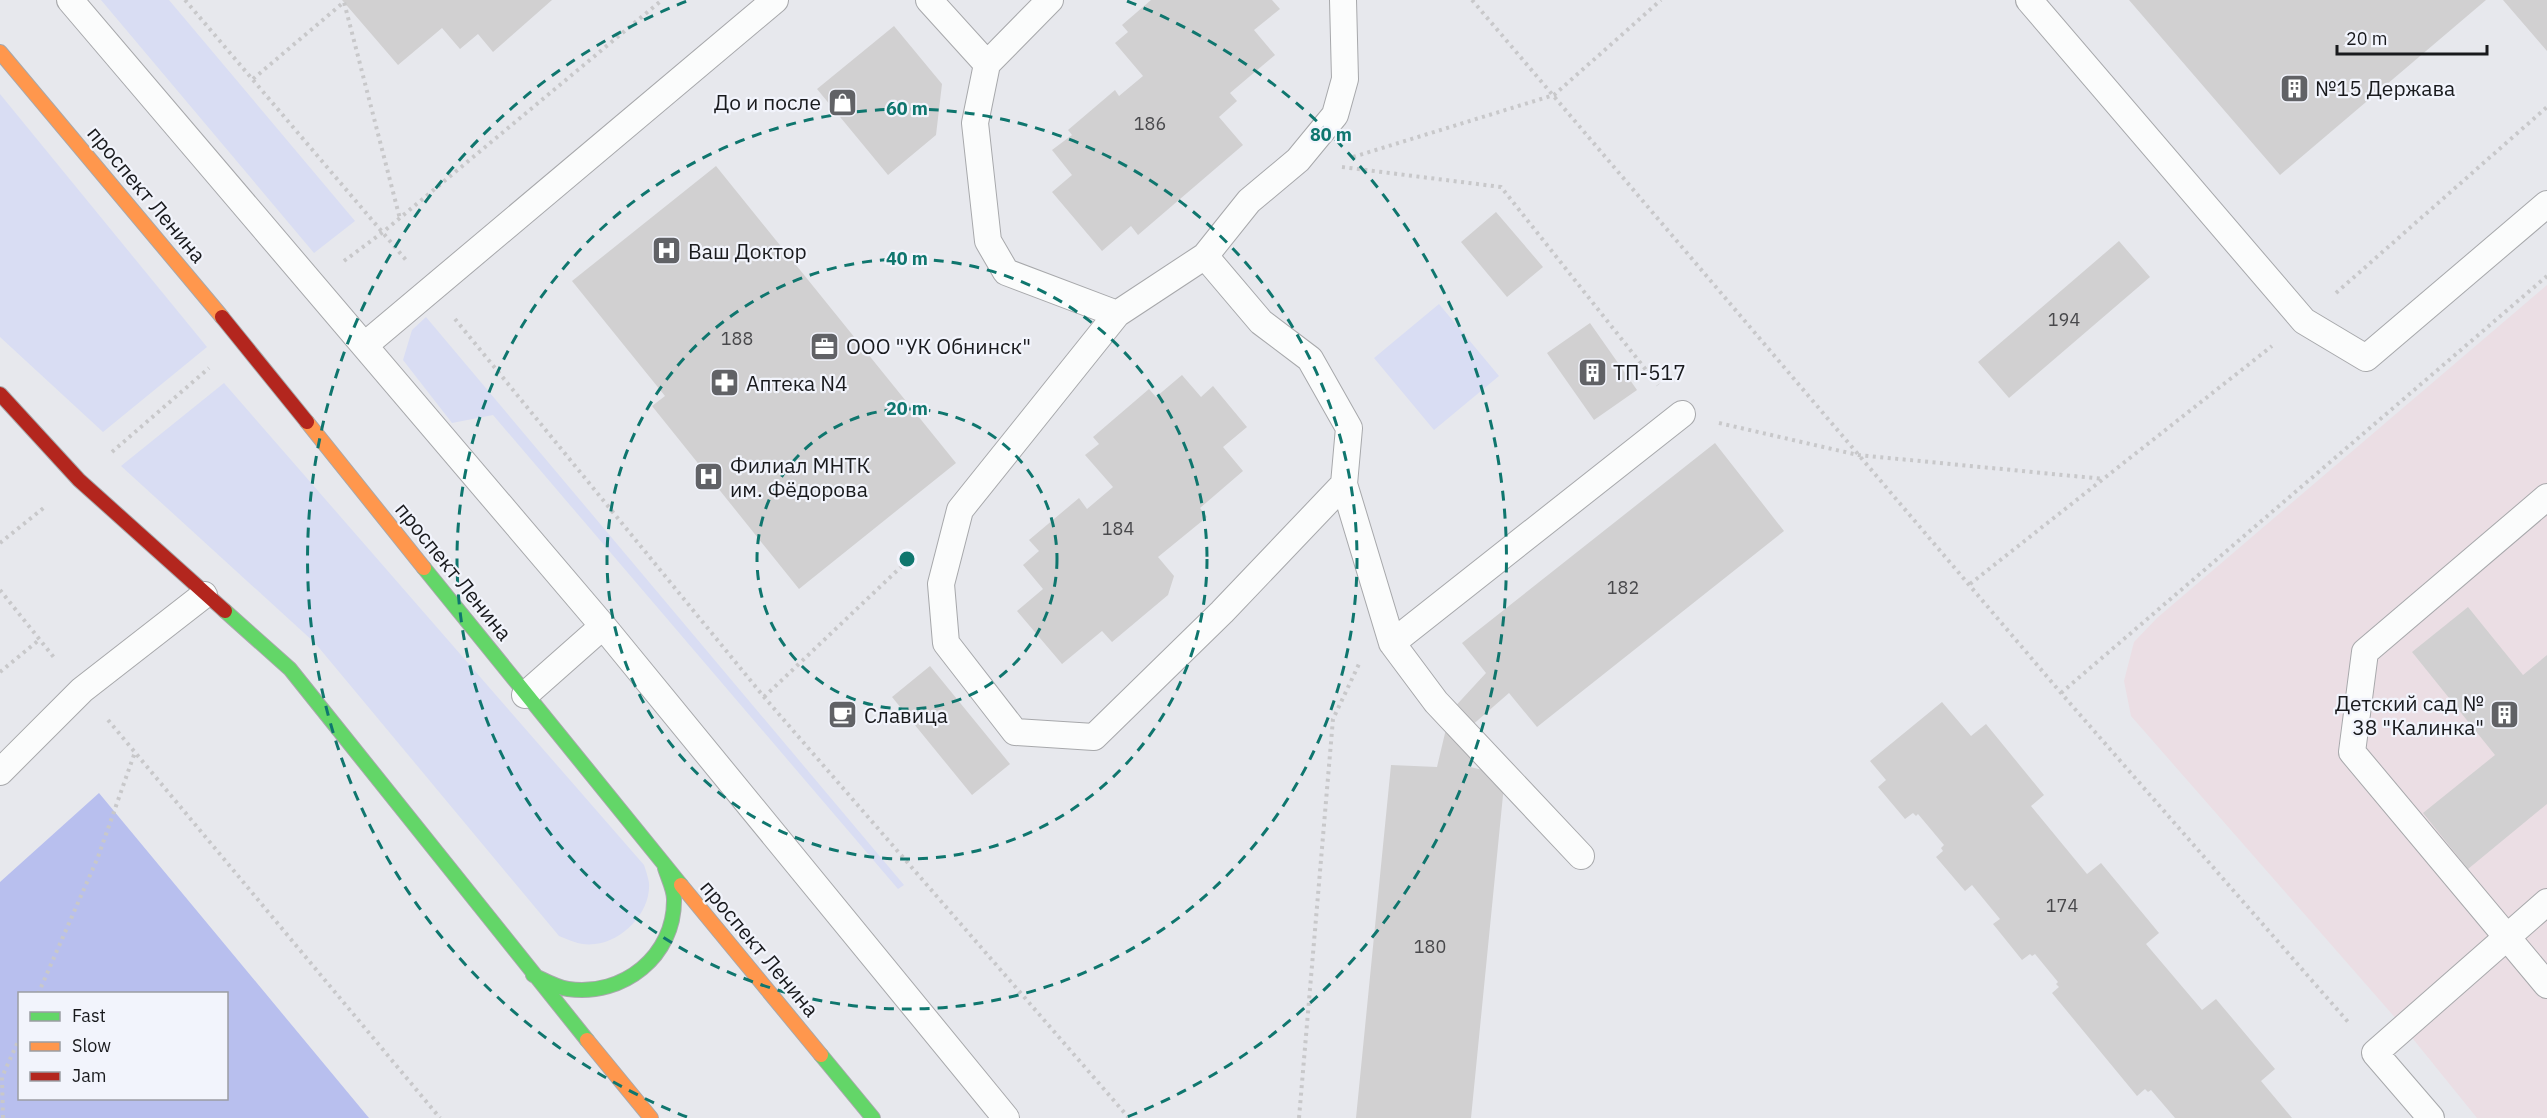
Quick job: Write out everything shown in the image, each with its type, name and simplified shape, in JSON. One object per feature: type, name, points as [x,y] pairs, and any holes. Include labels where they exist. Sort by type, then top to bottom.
[{"type":"main road","name":"проспект Ленина","points":[[0,52],[242,340],[525,695],[873,1118]]},
{"type":"main road","points":[[0,394],[79,480],[204,595],[290,669],[533,975],[651,1118]]},
{"type":"main road","points":[[533,975],[567,989],[598,990],[624,982],[646,967],[662,949],[672,925],[674,897],[664,864]]},
{"type":"lane","points":[[70,0],[603,626],[1006,1118]]},
{"type":"lane","points":[[365,345],[775,0]]},
{"type":"lane","points":[[929,0],[987,64]]},
{"type":"lane","points":[[1050,0],[987,64],[975,123],[988,241],[1006,272],[1117,314]]},
{"type":"lane","points":[[1343,0],[1345,79],[1335,115],[1298,160],[1249,201],[1205,256],[1117,314],[960,510],[941,584],[946,643],[1015,732],[1094,737],[1222,612],[1344,484]]},
{"type":"lane","points":[[2029,0],[2304,321],[2366,357],[2547,204]]},
{"type":"lane","points":[[1205,256],[1260,322],[1310,359],[1349,428],[1344,484],[1392,643],[1436,702],[1581,856]]},
{"type":"lane","points":[[1392,643],[1682,414]]},
{"type":"lane","points":[[2547,497],[2365,652],[2352,752],[2547,985]]},
{"type":"lane","points":[[4,761],[82,690],[204,595]]},
{"type":"lane","points":[[525,695],[603,626]]},
{"type":"lane","points":[[2431,1118],[2375,1053],[2547,902]]},
{"type":"path","points":[[185,0],[431,289],[764,697],[1129,1118]]},
{"type":"path","points":[[312,284],[400,219],[662,0]]},
{"type":"path","points":[[1473,0],[2061,693],[2375,1053]]},
{"type":"path","points":[[1327,165],[1554,95],[1661,0]]},
{"type":"path","points":[[253,80],[344,2],[400,219]]},
{"type":"path","points":[[1970,584],[2304,321],[2547,107]]},
{"type":"path","points":[[1298,160],[1501,187],[1682,414],[1858,455],[2104,479]]},
{"type":"path","points":[[2061,693],[2547,276]]},
{"type":"path","points":[[0,543],[79,480],[242,340]]},
{"type":"path","points":[[764,697],[909,559]]},
{"type":"path","points":[[0,590],[39,640],[440,1118]]},
{"type":"path","points":[[1299,1118],[1333,719],[1383,615]]},
{"type":"path","points":[[0,672],[39,640]]},
{"type":"path","points":[[38,992],[98,857],[135,752]]},
{"type":"path","points":[[3,1118],[2,1077],[18,1041]]},
{"type":"shaded area","points":[[101,0],[169,0],[355,221],[314,253]]},
{"type":"shaded area","points":[[0,94],[207,347],[103,432],[0,337]]},
{"type":"shaded area","points":[[2547,285],[2547,1118],[2477,1118],[2405,1029],[2131,716],[2124,681],[2134,642],[2157,618]]},
{"type":"shaded area","points":[[1439,304],[1499,376],[1434,430],[1374,358]]},
{"type":"shaded area","points":[[426,317],[904,885],[898,889],[493,415],[452,423],[403,360],[412,330]]},
{"type":"shaded area","points":[[224,383],[644,865],[649,883],[648,894],[640,914],[625,931],[605,942],[590,944],[577,943],[559,936],[315,643],[121,466]]},
{"type":"shaded area","points":[[99,793],[369,1118],[0,1118],[0,882]]},
{"type":"building","points":[[342,0],[552,0],[493,52],[478,34],[460,49],[442,28],[398,65]]},
{"type":"building","points":[[1151,0],[1272,0],[1280,9],[1254,30],[1275,55],[1230,93],[1237,101],[1219,117],[1243,145],[1138,235],[1131,226],[1102,251],[1052,192],[1072,175],[1052,150],[1072,135],[1068,130],[1115,90],[1119,96],[1143,76],[1115,43],[1128,32],[1122,25]]},
{"type":"building","name":"№15 Держава","points":[[2129,0],[2486,0],[2280,175]]},
{"type":"building","points":[[2503,0],[2547,0],[2547,51]]},
{"type":"building","points":[[894,26],[942,84],[936,135],[888,175],[817,89]]},
{"type":"building","points":[[716,166],[956,463],[799,589],[652,406],[665,396],[572,281]]},
{"type":"building","points":[[1496,212],[1543,267],[1507,297],[1461,242]]},
{"type":"building","points":[[2119,241],[2150,277],[2009,398],[1978,362]]},
{"type":"building","name":"ТП-517","points":[[1590,323],[1637,390],[1594,420],[1547,353]]},
{"type":"building","points":[[1182,375],[1201,397],[1213,386],[1247,427],[1223,447],[1243,471],[1200,508],[1207,517],[1158,557],[1174,576],[1168,595],[1112,642],[1102,631],[1062,664],[1017,611],[1043,589],[1023,565],[1039,551],[1029,540],[1079,498],[1087,509],[1113,487],[1085,455],[1099,444],[1093,437],[1149,389],[1156,397]]},
{"type":"building","points":[[1715,443],[1784,531],[1537,727],[1509,693],[1470,727],[1470,767],[1505,775],[1471,1118],[1356,1118],[1391,765],[1437,767],[1450,712],[1486,673],[1462,643]]},
{"type":"building","name":"Детский сад № 38 \"Калинка\"","points":[[2468,607],[2523,675],[2547,655],[2547,804],[2468,869],[2423,813],[2495,755],[2412,652]]},
{"type":"building","points":[[930,666],[1010,764],[972,795],[892,697]]},
{"type":"building","points":[[1942,702],[1971,736],[1986,724],[2044,795],[2031,806],[2087,874],[2101,863],[2159,933],[2146,944],[2202,1010],[2216,999],[2275,1069],[2261,1081],[2292,1118],[2175,1118],[2151,1090],[2148,1092],[2145,1089],[2137,1096],[2052,993],[2059,987],[2056,984],[2058,982],[2035,954],[2032,956],[2030,954],[2022,960],[1993,924],[2000,919],[1972,885],[1965,891],[1936,857],[1943,851],[1941,848],[1944,845],[1918,814],[1916,816],[1913,813],[1905,819],[1878,787],[1886,780],[1870,761]]},
{"type":"traffic: fast","points":[[424,568],[681,885]]},
{"type":"traffic: fast","points":[[225,611],[290,669],[587,1040]]},
{"type":"traffic: fast","points":[[533,975],[563,988],[588,990],[626,979],[642,968],[655,955],[666,938],[672,920],[674,895],[665,868]]},
{"type":"traffic: fast","points":[[821,1055],[873,1118]]},
{"type":"traffic: slow","points":[[0,52],[222,317]]},
{"type":"traffic: slow","points":[[307,422],[424,568]]},
{"type":"traffic: slow","points":[[681,885],[821,1055]]},
{"type":"traffic: slow","points":[[587,1040],[651,1118]]},
{"type":"traffic: jam","points":[[222,317],[307,422]]},
{"type":"traffic: jam","points":[[0,394],[79,480],[225,611]]},
{"type":"place","name":"№15 Держава","points":[[2294,88]]},
{"type":"place","name":"До и после","points":[[842,102]]},
{"type":"place","name":"Ваш Доктор","points":[[667,251]]},
{"type":"place","name":"ООО \"УК Обнинск\"","points":[[825,346]]},
{"type":"place","name":"ТП-517","points":[[1592,372]]},
{"type":"place","name":"Аптека N4","points":[[725,383]]},
{"type":"place","name":"Филиал МНТК им. Фёдорова","points":[[709,477]]},
{"type":"place","name":"Славица","points":[[843,715]]},
{"type":"place","name":"Детский сад № 38 \"Калинка\"","points":[[2505,715]]}]
